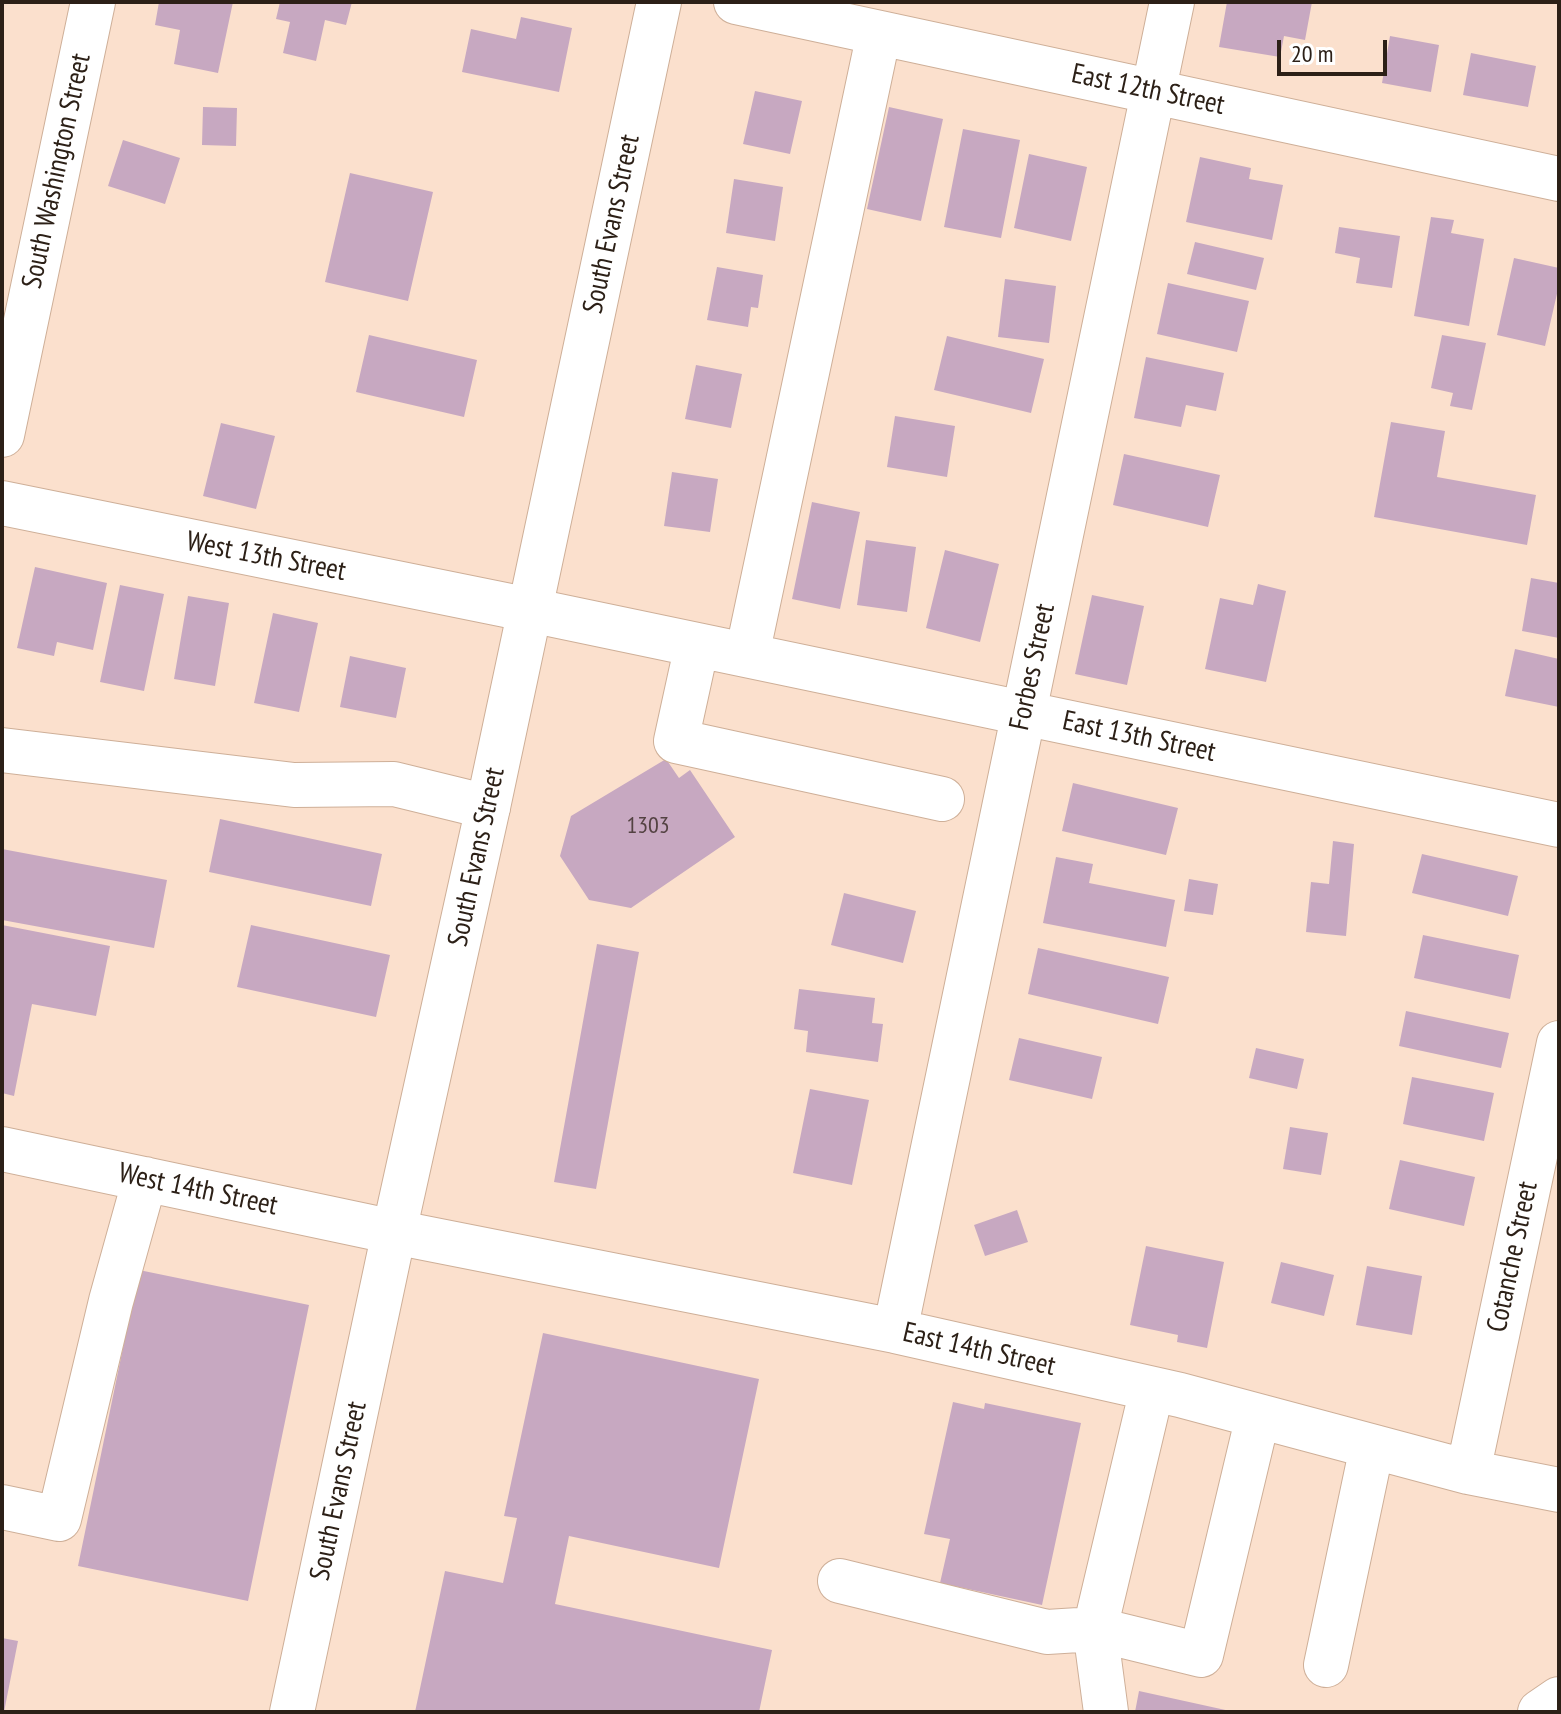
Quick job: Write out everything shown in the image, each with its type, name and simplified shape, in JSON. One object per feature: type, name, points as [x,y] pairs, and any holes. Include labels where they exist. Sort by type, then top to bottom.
[{"type":"street","name":"South Washington Street","points":[[2,435],[93,2]]},
{"type":"street","name":"South Evans Street","points":[[292,1712],[659,2]]},
{"type":"street","name":"East 12th Street","points":[[736,2],[1559,179]]},
{"type":"street","name":"Forbes Street","points":[[895,1331],[1172,2]]},
{"type":"street","points":[[747,655],[879,33]]},
{"type":"street","name":"West 13th Street","points":[[2,503],[530,610]]},
{"type":"street","name":"East 13th Street","points":[[530,610],[1559,825]]},
{"type":"street","points":[[697,645],[676,741],[942,799]]},
{"type":"street","points":[[2,750],[294,785],[394,784],[488,807]]},
{"type":"street","name":"Cotanche Street","points":[[1468,1472],[1547,1158],[1559,1043]]},
{"type":"street","name":"West 14th Street","points":[[2,1149],[394,1232]]},
{"type":"street","points":[[2,1507],[59,1519],[111,1301],[145,1179]]},
{"type":"street","name":"East 14th Street","points":[[394,1232],[895,1331],[1152,1389],[1468,1472],[1559,1490]]},
{"type":"street","points":[[1106,1712],[1095,1629],[1152,1389]]},
{"type":"street","points":[[840,1581],[1047,1632],[1095,1629],[1201,1655],[1258,1416]]},
{"type":"street","points":[[1326,1665],[1372,1447]]},
{"type":"street","points":[[1540,1712],[1559,1699]]},
{"type":"building","points":[[159,2],[233,2],[218,73],[174,64],[180,30],[155,25]]},
{"type":"building","points":[[280,2],[352,2],[346,25],[325,20],[316,61],[283,53],[290,22],[276,19]]},
{"type":"building","points":[[1227,2],[1312,2],[1305,40],[1284,36],[1280,57],[1219,47]]},
{"type":"building","points":[[521,17],[572,28],[559,92],[462,72],[471,29],[516,39]]},
{"type":"building","points":[[1390,36],[1439,45],[1431,92],[1382,83]]},
{"type":"building","points":[[1471,53],[1536,66],[1528,107],[1463,95]]},
{"type":"building","points":[[755,91],[802,101],[790,154],[743,144]]},
{"type":"building","points":[[203,107],[237,108],[236,146],[202,145]]},
{"type":"building","points":[[889,107],[943,119],[921,221],[867,209]]},
{"type":"building","points":[[963,129],[1020,140],[1001,238],[944,227]]},
{"type":"building","points":[[123,140],[180,158],[165,204],[108,186]]},
{"type":"building","points":[[1029,154],[1087,167],[1071,241],[1014,228]]},
{"type":"building","points":[[1200,157],[1251,168],[1249,179],[1283,185],[1272,240],[1186,222]]},
{"type":"building","points":[[350,173],[433,192],[408,301],[325,282]]},
{"type":"building","points":[[734,179],[783,187],[775,241],[726,233]]},
{"type":"building","points":[[1431,217],[1454,220],[1451,233],[1484,239],[1469,326],[1414,316]]},
{"type":"building","points":[[1339,227],[1400,236],[1392,288],[1356,283],[1360,258],[1335,253]]},
{"type":"building","points":[[1195,242],[1264,258],[1256,290],[1187,274]]},
{"type":"building","points":[[1514,258],[1559,268],[1559,285],[1545,346],[1497,335]]},
{"type":"building","points":[[717,267],[763,275],[758,308],[751,307],[748,327],[707,320]]},
{"type":"building","points":[[1005,279],[1056,286],[1049,343],[998,337]]},
{"type":"building","points":[[1168,283],[1249,301],[1237,352],[1157,334]]},
{"type":"building","points":[[369,335],[477,360],[464,417],[356,392]]},
{"type":"building","points":[[1442,335],[1486,343],[1472,410],[1450,406],[1453,393],[1431,388]]},
{"type":"building","points":[[947,336],[1044,359],[1031,413],[934,390]]},
{"type":"building","points":[[1146,357],[1224,373],[1216,411],[1186,405],[1181,427],[1134,418]]},
{"type":"building","points":[[696,365],[742,374],[731,428],[685,419]]},
{"type":"building","points":[[895,416],[955,426],[947,477],[887,467]]},
{"type":"building","points":[[1391,422],[1445,431],[1437,477],[1536,495],[1527,545],[1374,517]]},
{"type":"building","points":[[221,423],[275,436],[256,509],[203,496]]},
{"type":"building","points":[[1124,454],[1220,475],[1208,527],[1113,505]]},
{"type":"building","points":[[672,472],[718,479],[710,532],[664,526]]},
{"type":"building","points":[[812,502],[860,512],[840,609],[792,599]]},
{"type":"building","points":[[866,540],[916,547],[907,612],[857,605]]},
{"type":"building","points":[[945,550],[999,564],[980,642],[926,628]]},
{"type":"building","points":[[35,567],[107,583],[93,650],[57,642],[54,656],[17,648]]},
{"type":"building","points":[[1531,578],[1559,583],[1559,638],[1522,631]]},
{"type":"building","points":[[1258,584],[1286,591],[1266,682],[1205,669],[1220,598],[1253,605]]},
{"type":"building","points":[[120,585],[164,594],[144,691],[100,682]]},
{"type":"building","points":[[1092,595],[1144,606],[1127,685],[1075,674]]},
{"type":"building","points":[[188,596],[229,603],[215,686],[174,679]]},
{"type":"building","points":[[273,613],[318,623],[299,712],[254,703]]},
{"type":"building","points":[[1515,649],[1559,659],[1559,707],[1505,696]]},
{"type":"building","points":[[350,656],[406,668],[396,718],[340,707]]},
{"type":"building","points":[[666,759],[679,778],[690,770],[735,837],[631,908],[589,900],[560,856],[571,816]]},
{"type":"building","points":[[1073,783],[1178,808],[1166,855],[1062,831]]},
{"type":"building","points":[[220,819],[382,854],[371,906],[209,872]]},
{"type":"building","points":[[1333,841],[1354,844],[1346,936],[1306,932],[1311,882],[1329,884]]},
{"type":"building","points":[[2,849],[167,880],[154,948],[2,920]]},
{"type":"building","points":[[1422,854],[1518,876],[1508,916],[1412,893]]},
{"type":"building","points":[[1056,857],[1093,864],[1089,883],[1175,900],[1166,947],[1043,923]]},
{"type":"building","points":[[1189,879],[1218,884],[1213,915],[1184,911]]},
{"type":"building","points":[[844,893],[916,911],[903,963],[831,945]]},
{"type":"building","points":[[2,925],[110,946],[96,1016],[32,1004],[14,1096],[2,1093]]},
{"type":"building","points":[[251,925],[390,955],[376,1017],[237,987]]},
{"type":"building","points":[[1423,935],[1519,955],[1510,999],[1414,978]]},
{"type":"building","points":[[597,944],[639,952],[596,1189],[554,1182]]},
{"type":"building","points":[[1038,948],[1169,977],[1158,1024],[1028,994]]},
{"type":"building","points":[[799,989],[875,998],[872,1023],[883,1024],[878,1062],[806,1052],[808,1031],[794,1029]]},
{"type":"building","points":[[1406,1011],[1509,1033],[1501,1068],[1399,1046]]},
{"type":"building","points":[[1019,1038],[1102,1057],[1092,1099],[1009,1080]]},
{"type":"building","points":[[1256,1048],[1304,1059],[1297,1089],[1249,1078]]},
{"type":"building","points":[[1412,1077],[1494,1093],[1484,1141],[1403,1124]]},
{"type":"building","points":[[810,1089],[869,1100],[852,1185],[793,1173]]},
{"type":"building","points":[[1290,1127],[1328,1133],[1321,1175],[1283,1169]]},
{"type":"building","points":[[1400,1160],[1475,1177],[1464,1226],[1389,1209]]},
{"type":"building","points":[[1017,1210],[1028,1242],[985,1256],[974,1225]]},
{"type":"building","points":[[1146,1246],[1224,1262],[1207,1348],[1177,1342],[1178,1335],[1130,1325]]},
{"type":"building","points":[[1281,1262],[1334,1275],[1324,1316],[1271,1303]]},
{"type":"building","points":[[1367,1266],[1422,1276],[1412,1335],[1356,1325]]},
{"type":"building","points":[[139,1270],[309,1305],[248,1601],[78,1566]]},
{"type":"building","points":[[543,1333],[759,1379],[719,1568],[569,1536],[555,1604],[772,1650],[759,1712],[415,1712],[445,1571],[503,1583],[517,1518],[504,1516]]},
{"type":"building","points":[[953,1402],[984,1409],[985,1403],[1081,1423],[1042,1605],[940,1583],[950,1539],[924,1534]]},
{"type":"building","points":[[2,1638],[18,1641],[4,1712],[2,1712]]},
{"type":"building","points":[[1139,1691],[1230,1711],[1230,1712],[1135,1712]]}]
